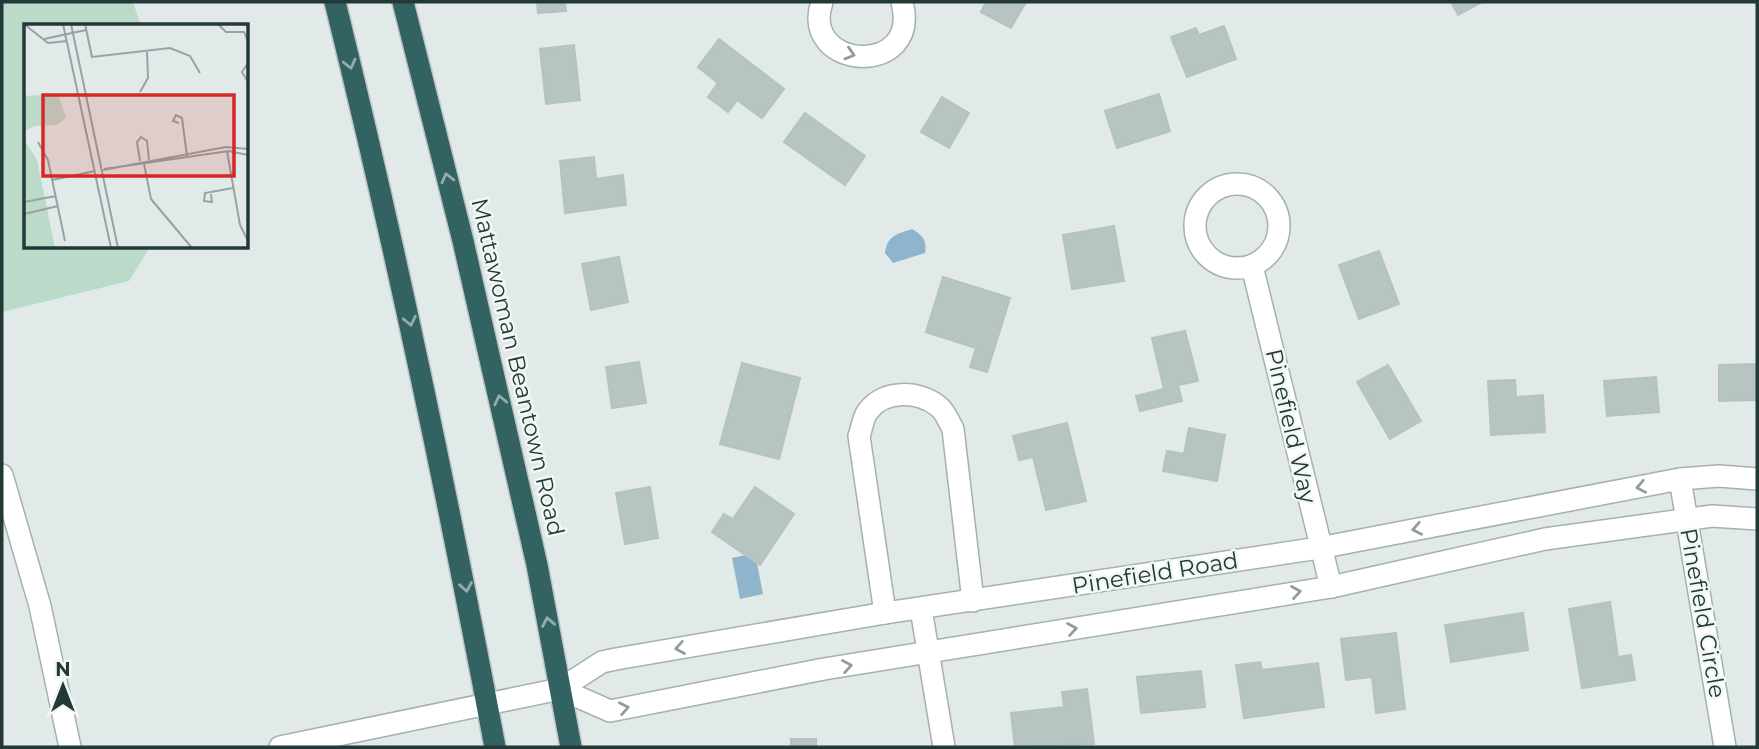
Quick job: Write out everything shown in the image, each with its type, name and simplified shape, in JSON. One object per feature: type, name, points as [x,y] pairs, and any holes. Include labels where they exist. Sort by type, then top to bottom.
[{"type":"highway","points":[[335,2],[404,295],[461,562],[495,747]]},
{"type":"highway","name":"Mattawoman Beantown Road","points":[[402,2],[463,241],[537,565],[571,747]]},
{"type":"street","points":[[822,2],[820,19],[830,43],[840,52],[866,58],[890,48],[899,38],[904,26],[902,2]]},
{"type":"street","points":[[1222,186],[1248,186],[1260,191],[1277,212],[1278,238],[1263,260],[1252,266],[1225,267],[1213,262],[1197,241],[1194,229],[1201,203],[1222,186]]},
{"type":"street","name":"Pinefield Way","points":[[1252,266],[1305,479],[1319,548],[1331,587]]},
{"type":"street","points":[[885,613],[859,436],[866,413],[877,401],[898,394],[924,397],[941,408],[953,429],[973,601]]},
{"type":"street","points":[[2,475],[40,606],[71,747]]},
{"type":"street","name":"Pinefield Road","points":[[280,747],[560,689],[602,662],[885,613],[921,610],[1319,548],[1680,480],[1719,476],[1757,479]]},
{"type":"street","name":"Pinefield Circle","points":[[1680,480],[1725,747]]},
{"type":"street","name":"Pinefield Road","points":[[560,689],[610,711],[929,652],[1331,587],[1545,540],[1712,516],[1757,519]]},
{"type":"street","points":[[921,610],[944,747]]},
{"type":"green space","points":[[2,2],[133,2],[140,24],[24,24],[24,248],[149,248],[129,281],[2,312]]},
{"type":"water","points":[[912,229],[923,239],[925,253],[893,263],[885,253],[890,239]]},
{"type":"water","points":[[755,553],[763,594],[740,599],[732,558]]},
{"type":"building","points":[[537,2],[565,2],[566,11],[538,13]]},
{"type":"building","points":[[986,2],[1026,2],[1011,28],[981,12]]},
{"type":"building","points":[[1451,2],[1482,2],[1458,15]]},
{"type":"building","points":[[1224,26],[1236,59],[1187,77],[1171,37],[1196,28],[1199,35]]},
{"type":"building","points":[[719,39],[784,89],[762,118],[737,100],[728,112],[708,97],[718,83],[698,67]]},
{"type":"building","points":[[574,45],[580,100],[546,104],[540,49]]},
{"type":"building","points":[[1159,94],[1170,131],[1117,148],[1105,111]]},
{"type":"building","points":[[942,97],[969,113],[949,148],[921,132]]},
{"type":"building","points":[[805,113],[865,156],[845,185],[784,142]]},
{"type":"building","points":[[594,157],[596,179],[623,175],[626,205],[565,213],[560,161]]},
{"type":"building","points":[[1114,226],[1124,281],[1072,289],[1063,235]]},
{"type":"building","points":[[1379,251],[1399,304],[1359,319],[1339,265]]},
{"type":"building","points":[[619,257],[628,302],[591,310],[582,264]]},
{"type":"building","points":[[943,277],[1010,298],[987,372],[970,367],[976,348],[926,332]]},
{"type":"building","points":[[1185,331],[1198,381],[1178,385],[1182,401],[1140,411],[1136,396],[1164,389],[1152,338]]},
{"type":"building","points":[[639,362],[646,403],[612,408],[606,367]]},
{"type":"building","points":[[742,363],[800,378],[779,459],[720,444]]},
{"type":"building","points":[[1757,364],[1757,400],[1719,401],[1719,365]]},
{"type":"building","points":[[1388,365],[1421,421],[1390,439],[1357,382]]},
{"type":"building","points":[[1656,377],[1659,412],[1607,416],[1604,381]]},
{"type":"building","points":[[1515,380],[1516,397],[1543,395],[1545,432],[1491,435],[1488,381]]},
{"type":"building","points":[[1067,423],[1086,501],[1046,510],[1033,457],[1019,460],[1013,436]]},
{"type":"building","points":[[1189,428],[1225,435],[1217,481],[1163,471],[1167,451],[1184,454]]},
{"type":"building","points":[[650,487],[658,538],[625,544],[616,493]]},
{"type":"building","points":[[755,487],[794,514],[760,565],[712,532],[724,514],[733,519]]},
{"type":"building","points":[[1610,602],[1618,657],[1631,655],[1635,680],[1582,688],[1569,609]]},
{"type":"building","points":[[1523,613],[1528,650],[1451,662],[1445,625]]},
{"type":"building","points":[[1396,633],[1405,709],[1376,713],[1372,677],[1346,680],[1341,639]]},
{"type":"building","points":[[1260,662],[1262,670],[1318,663],[1324,707],[1244,718],[1236,665]]},
{"type":"building","points":[[1201,671],[1205,707],[1141,713],[1137,677]]},
{"type":"building","points":[[1087,689],[1094,744],[1015,747],[1011,713],[1064,707],[1062,692]]},
{"type":"building","points":[[791,739],[816,739],[816,747],[791,747]]}]
